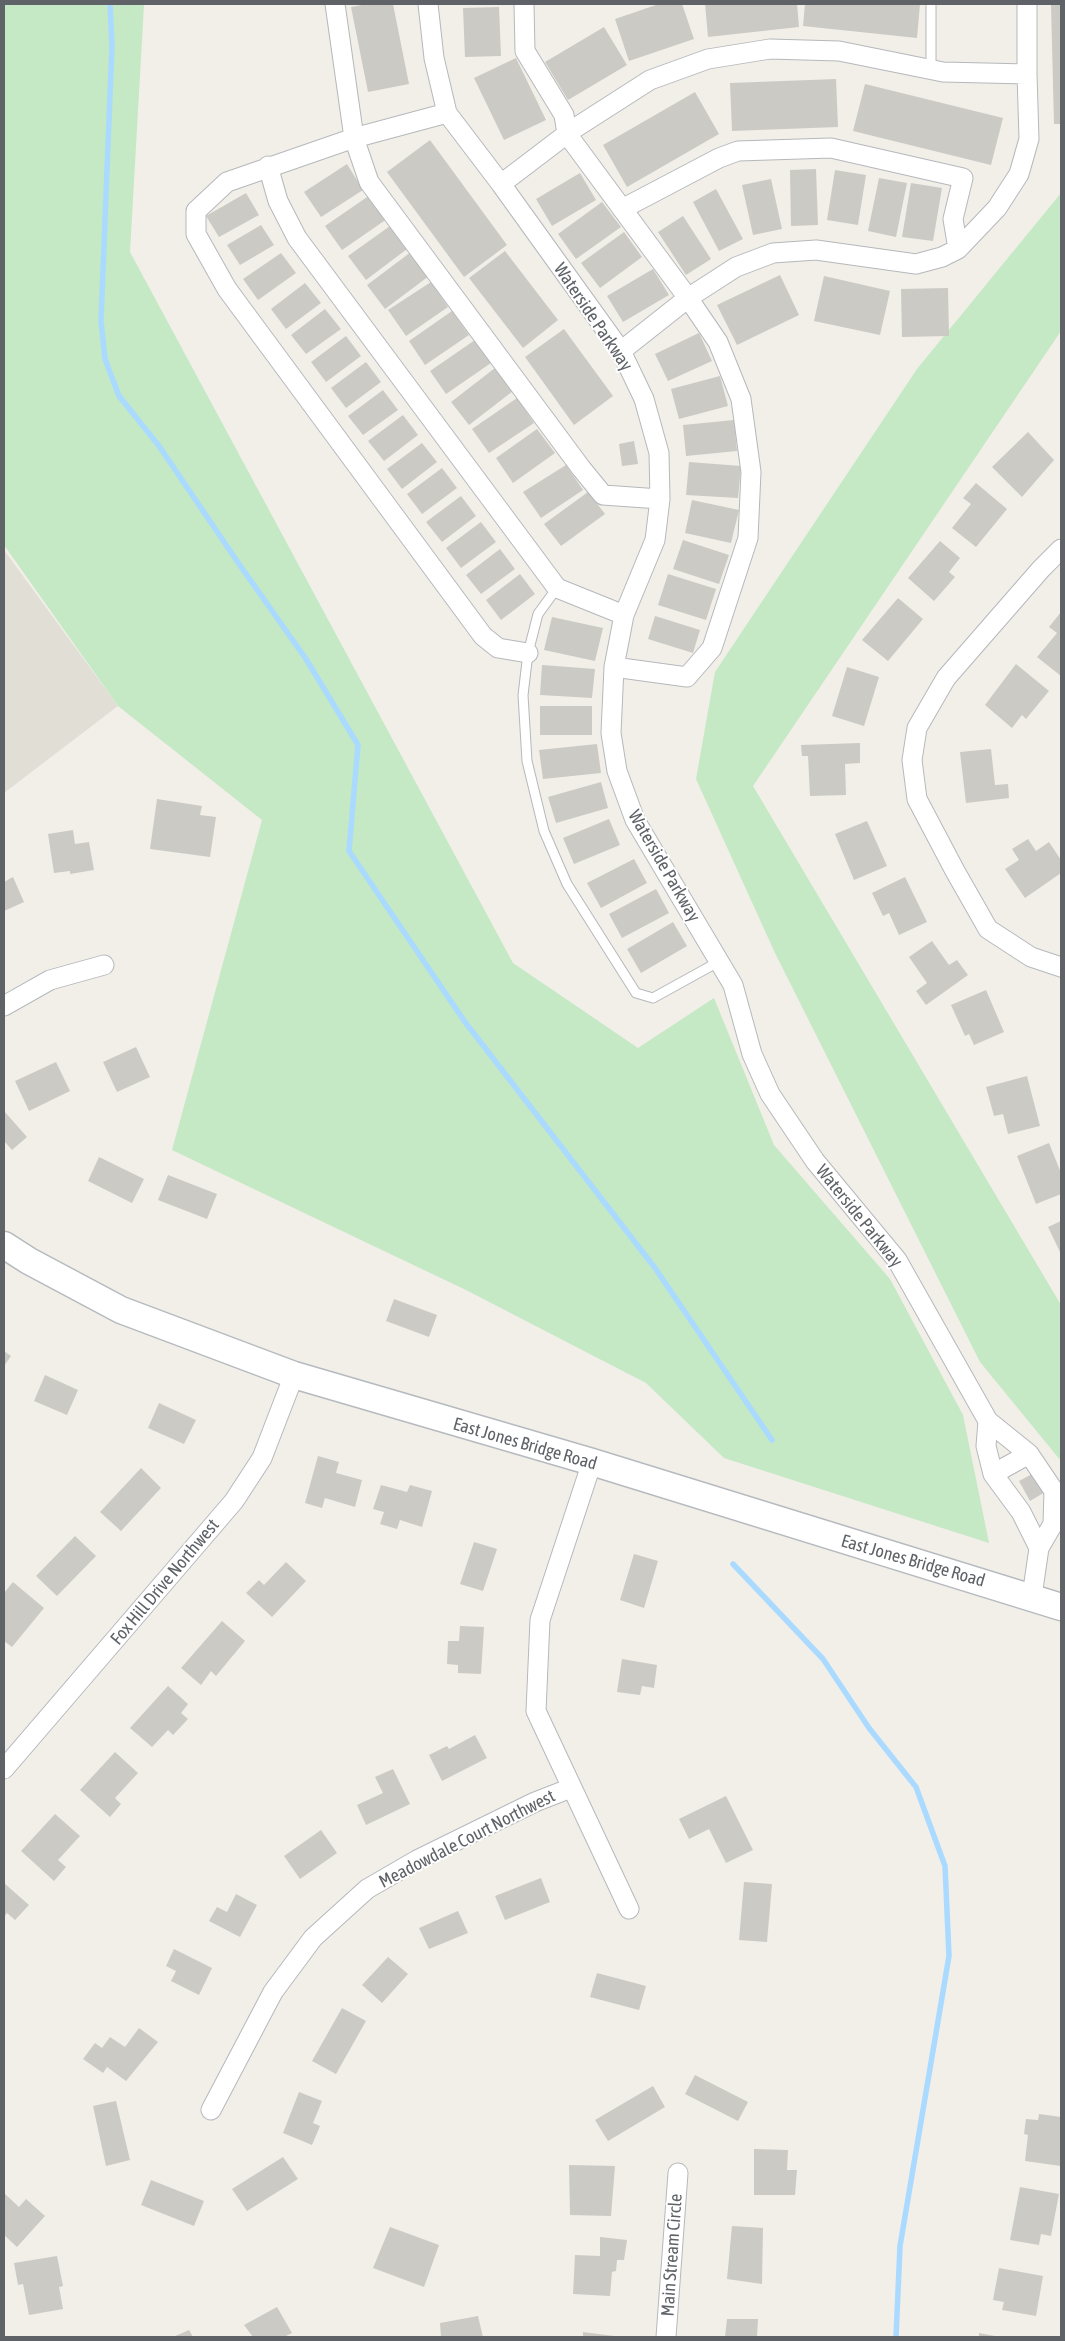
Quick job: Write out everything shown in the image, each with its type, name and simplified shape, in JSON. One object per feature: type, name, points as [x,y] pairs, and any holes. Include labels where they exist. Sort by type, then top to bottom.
[{"type":"street","points":[[334,4],[354,138],[369,182],[581,468],[603,494],[660,499]]},
{"type":"street","name":"Waterside Parkway","points":[[428,4],[434,58],[447,113],[501,184],[621,351],[644,399],[659,453],[660,499],[655,540],[624,615],[614,667],[611,733],[617,771],[635,820],[733,985],[752,1054],[770,1094],[815,1161],[897,1260],[988,1421],[1029,1454],[1054,1491],[1052,1524],[1039,1548],[1032,1596]]},
{"type":"street","points":[[524,4],[525,51],[564,115],[567,134],[688,298],[718,342],[740,399],[751,472],[748,538],[712,648],[687,677],[614,667]]},
{"type":"street","points":[[621,351],[688,298],[736,267],[773,253],[816,250],[916,264],[942,257],[958,249],[997,208],[1019,174],[1029,139],[1027,4]]},
{"type":"street","points":[[501,184],[567,134],[650,80],[708,59],[770,49],[839,51],[943,72],[1027,74]]},
{"type":"street","points":[[447,113],[354,138],[268,166],[227,182],[196,211],[196,234],[227,289],[483,636],[498,648],[528,653]]},
{"type":"street","points":[[622,209],[718,158],[738,151],[831,148],[963,178],[953,219],[958,249]]},
{"type":"street","points":[[268,166],[278,201],[297,238],[557,588],[624,615]]},
{"type":"street","points":[[1061,549],[1041,569],[946,678],[917,728],[912,760],[917,799],[988,928],[1031,957],[1061,967]]},
{"type":"street","points":[[4,1006],[50,980],[104,966]]},
{"type":"street","name":"East Jones Bridge Road","points":[[4,1245],[29,1261],[122,1310],[294,1376],[592,1462],[1061,1606]]},
{"type":"street","name":"Fox Hill Drive Northwest","points":[[4,1769],[234,1501],[262,1458],[294,1376]]},
{"type":"street","points":[[988,1421],[986,1446],[993,1474],[1021,1512],[1039,1548]]},
{"type":"street","points":[[993,1474],[1029,1454]]},
{"type":"street","points":[[592,1462],[540,1620],[536,1711],[629,1909]]},
{"type":"street","name":"Meadowdale Court Northwest","points":[[211,2110],[273,1992],[313,1938],[367,1889],[425,1856],[535,1802],[571,1788]]},
{"type":"street","name":"Main Stream Circle","points":[[666,2337],[678,2173]]},
{"type":"lane","points":[[931,4],[931,70]]},
{"type":"lane","points":[[557,588],[538,614],[528,653],[523,696],[527,761],[544,831],[567,884],[636,993],[653,998],[720,961]]},
{"type":"shaded area","points":[[4,550],[118,706],[4,793]]},
{"type":"green space","points":[[4,4],[144,4],[130,252],[513,963],[638,1048],[714,998],[774,1145],[890,1279],[963,1415],[989,1543],[724,1458],[646,1383],[466,1290],[172,1150],[262,820],[118,706],[4,545]]},
{"type":"green space","points":[[1061,193],[1061,331],[753,786],[1061,1305],[1061,1461],[980,1362],[775,953],[696,779],[715,672],[917,369]]},
{"type":"building","points":[[367,4],[393,4],[409,84],[368,92],[351,7]]},
{"type":"building","points":[[659,4],[682,4],[694,39],[629,61],[615,19]]},
{"type":"building","points":[[705,4],[797,4],[799,27],[708,37]]},
{"type":"building","points":[[805,4],[920,4],[917,38],[803,26]]},
{"type":"building","points":[[1051,4],[1061,4],[1061,124],[1054,124]]},
{"type":"building","points":[[499,7],[501,56],[465,57],[463,8]]},
{"type":"building","points":[[604,27],[627,65],[568,100],[545,62]]},
{"type":"building","points":[[516,58],[546,120],[504,140],[474,78]]},
{"type":"building","points":[[836,79],[838,127],[732,131],[730,83]]},
{"type":"building","points":[[865,84],[1003,118],[991,165],[853,131]]},
{"type":"building","points":[[695,92],[719,134],[627,187],[603,145]]},
{"type":"building","points":[[430,140],[507,245],[464,277],[387,172]]},
{"type":"building","points":[[347,164],[363,190],[321,217],[304,192]]},
{"type":"building","points":[[816,169],[818,225],[791,226],[790,170]]},
{"type":"building","points":[[835,170],[866,175],[858,225],[827,220]]},
{"type":"building","points":[[580,173],[596,200],[552,226],[536,199]]},
{"type":"building","points":[[879,178],[907,183],[896,237],[868,231]]},
{"type":"building","points":[[771,179],[782,229],[753,235],[742,185]]},
{"type":"building","points":[[911,183],[942,188],[933,241],[902,237]]},
{"type":"building","points":[[716,189],[743,239],[719,251],[693,202]]},
{"type":"building","points":[[246,193],[259,215],[219,237],[206,216]]},
{"type":"building","points":[[370,195],[387,219],[342,250],[325,226]]},
{"type":"building","points":[[602,202],[621,227],[576,259],[558,234]]},
{"type":"building","points":[[683,216],[711,259],[686,275],[658,232]]},
{"type":"building","points":[[261,225],[274,245],[240,265],[227,245]]},
{"type":"building","points":[[390,226],[407,249],[366,280],[348,256]]},
{"type":"building","points":[[624,232],[642,257],[600,288],[581,263]]},
{"type":"building","points":[[505,251],[558,320],[523,348],[469,278]]},
{"type":"building","points":[[411,252],[429,276],[385,309],[367,285]]},
{"type":"building","points":[[281,253],[296,273],[258,300],[243,279]]},
{"type":"building","points":[[653,269],[669,295],[623,322],[607,296]]},
{"type":"building","points":[[780,275],[799,315],[737,345],[717,305]]},
{"type":"building","points":[[824,276],[890,291],[880,335],[814,321]]},
{"type":"building","points":[[431,282],[448,307],[406,336],[388,310]]},
{"type":"building","points":[[305,283],[321,303],[286,329],[271,309]]},
{"type":"building","points":[[948,288],[949,336],[902,337],[901,289]]},
{"type":"building","points":[[325,309],[341,329],[306,354],[291,335]]},
{"type":"building","points":[[452,311],[469,335],[425,365],[409,341]]},
{"type":"building","points":[[564,329],[613,396],[574,425],[525,357]]},
{"type":"building","points":[[699,333],[712,361],[668,381],[655,354]]},
{"type":"building","points":[[346,336],[361,356],[326,382],[311,362]]},
{"type":"building","points":[[475,340],[491,363],[446,394],[430,371]]},
{"type":"building","points":[[366,362],[381,382],[346,408],[331,388]]},
{"type":"building","points":[[495,368],[513,391],[469,425],[451,402]]},
{"type":"building","points":[[720,376],[728,406],[679,419],[671,389]]},
{"type":"building","points":[[383,390],[398,410],[363,435],[348,416]]},
{"type":"building","points":[[517,398],[534,423],[489,453],[472,429]]},
{"type":"building","points":[[403,415],[418,435],[384,461],[368,441]]},
{"type":"building","points":[[734,420],[737,451],[686,456],[683,425]]},
{"type":"building","points":[[537,429],[555,453],[513,483],[496,458]]},
{"type":"building","points":[[1028,432],[1054,460],[1022,497],[992,467]]},
{"type":"building","points":[[634,441],[638,464],[622,466],[619,444]]},
{"type":"building","points":[[422,443],[437,462],[402,489],[387,469]]},
{"type":"building","points":[[689,462],[741,466],[738,498],[686,495]]},
{"type":"building","points":[[566,465],[583,490],[541,518],[523,492]]},
{"type":"building","points":[[442,468],[457,488],[422,514],[407,494]]},
{"type":"building","points":[[976,483],[1007,509],[976,547],[952,528],[971,504],[963,498]]},
{"type":"building","points":[[588,492],[605,514],[561,546],[544,524]]},
{"type":"building","points":[[461,496],[476,516],[442,542],[426,522]]},
{"type":"building","points":[[692,500],[739,510],[731,543],[685,533]]},
{"type":"building","points":[[481,522],[496,542],[461,568],[446,548]]},
{"type":"building","points":[[683,540],[729,555],[719,584],[673,569]]},
{"type":"building","points":[[940,541],[960,558],[949,572],[955,577],[934,601],[908,578]]},
{"type":"building","points":[[500,549],[515,569],[481,594],[466,575]]},
{"type":"building","points":[[520,574],[535,594],[501,620],[486,600]]},
{"type":"building","points":[[668,574],[716,589],[706,620],[658,605]]},
{"type":"building","points":[[898,598],[923,619],[888,661],[862,640]]},
{"type":"building","points":[[1061,612],[1061,676],[1037,657],[1057,633],[1049,627]]},
{"type":"building","points":[[655,616],[700,630],[693,653],[648,639]]},
{"type":"building","points":[[552,617],[603,628],[595,661],[544,650]]},
{"type":"building","points":[[1016,664],[1049,691],[1026,719],[1022,715],[1012,728],[985,705]]},
{"type":"building","points":[[542,665],[595,669],[592,698],[540,695]]},
{"type":"building","points":[[847,667],[879,677],[864,726],[832,716]]},
{"type":"building","points":[[540,706],[592,706],[592,735],[540,735]]},
{"type":"building","points":[[860,743],[860,763],[845,764],[846,795],[810,796],[808,756],[802,756],[801,745]]},
{"type":"building","points":[[597,744],[601,773],[543,779],[539,750]]},
{"type":"building","points":[[991,749],[995,785],[1008,784],[1009,798],[966,803],[960,752]]},
{"type":"building","points":[[601,782],[608,808],[556,823],[548,797]]},
{"type":"building","points":[[157,799],[202,806],[200,815],[216,817],[210,857],[150,849]]},
{"type":"building","points":[[609,819],[620,845],[574,864],[563,838]]},
{"type":"building","points":[[867,821],[887,866],[854,880],[835,834]]},
{"type":"building","points":[[73,830],[75,844],[89,842],[94,870],[70,874],[70,871],[54,873],[48,834]]},
{"type":"building","points":[[1028,839],[1036,851],[1049,842],[1061,860],[1061,873],[1025,898],[1005,869],[1019,860],[1012,849]]},
{"type":"building","points":[[634,859],[647,883],[601,908],[587,883]]},
{"type":"building","points":[[13,877],[24,902],[4,911],[4,882]]},
{"type":"building","points":[[905,877],[927,922],[899,935],[889,913],[883,916],[872,893]]},
{"type":"building","points":[[656,889],[669,913],[622,938],[609,914]]},
{"type":"building","points":[[673,922],[687,946],[641,973],[627,949]]},
{"type":"building","points":[[932,941],[949,965],[957,960],[968,975],[926,1005],[916,991],[927,983],[909,957]]},
{"type":"building","points":[[986,990],[1004,1032],[974,1045],[969,1034],[965,1036],[951,1005]]},
{"type":"building","points":[[136,1047],[150,1077],[117,1092],[103,1062]]},
{"type":"building","points":[[56,1062],[70,1091],[29,1111],[15,1081]]},
{"type":"building","points":[[1027,1076],[1040,1126],[1008,1134],[1003,1114],[994,1116],[986,1087]]},
{"type":"building","points":[[4,1111],[27,1137],[12,1150],[4,1141]]},
{"type":"building","points":[[1049,1143],[1061,1173],[1061,1194],[1036,1204],[1017,1156]]},
{"type":"building","points":[[99,1157],[144,1179],[132,1203],[88,1181]]},
{"type":"building","points":[[168,1175],[217,1194],[207,1219],[158,1200]]},
{"type":"building","points":[[1061,1221],[1061,1251],[1060,1252],[1048,1227]]},
{"type":"building","points":[[394,1299],[437,1315],[429,1337],[386,1321]]},
{"type":"building","points":[[4,1351],[11,1356],[4,1366]]},
{"type":"building","points":[[45,1375],[78,1390],[67,1415],[34,1401]]},
{"type":"building","points":[[159,1403],[196,1420],[184,1444],[148,1428]]},
{"type":"building","points":[[318,1456],[339,1462],[336,1473],[362,1480],[355,1507],[325,1498],[322,1508],[305,1503]]},
{"type":"building","points":[[141,1468],[161,1488],[121,1531],[100,1512]]},
{"type":"building","points":[[1034,1473],[1045,1492],[1030,1501],[1019,1481]]},
{"type":"building","points":[[381,1485],[407,1492],[410,1485],[432,1491],[422,1527],[400,1520],[397,1529],[380,1524],[384,1512],[373,1509]]},
{"type":"building","points":[[75,1536],[96,1556],[57,1596],[36,1576]]},
{"type":"building","points":[[474,1542],[497,1549],[483,1591],[460,1584]]},
{"type":"building","points":[[634,1554],[658,1561],[644,1608],[620,1600]]},
{"type":"building","points":[[286,1562],[306,1581],[272,1617],[246,1593],[259,1580],[264,1585]]},
{"type":"building","points":[[13,1582],[44,1608],[12,1647],[4,1641],[4,1593]]},
{"type":"building","points":[[222,1621],[245,1641],[216,1676],[211,1671],[201,1685],[181,1668]]},
{"type":"building","points":[[460,1626],[484,1627],[481,1674],[458,1673],[458,1665],[447,1664],[448,1641],[459,1641]]},
{"type":"building","points":[[622,1659],[657,1665],[654,1688],[642,1686],[640,1695],[617,1692]]},
{"type":"building","points":[[168,1686],[188,1704],[181,1713],[188,1719],[173,1735],[168,1730],[152,1747],[130,1728]]},
{"type":"building","points":[[475,1735],[487,1758],[442,1781],[429,1755],[447,1746],[449,1749]]},
{"type":"building","points":[[115,1752],[138,1773],[115,1798],[121,1804],[110,1817],[80,1790]]},
{"type":"building","points":[[393,1769],[410,1804],[366,1825],[357,1805],[383,1793],[375,1777]]},
{"type":"building","points":[[726,1796],[753,1850],[726,1863],[709,1829],[689,1839],[679,1819]]},
{"type":"building","points":[[55,1814],[80,1836],[58,1860],[66,1867],[54,1881],[21,1851]]},
{"type":"building","points":[[321,1830],[337,1853],[300,1879],[284,1856]]},
{"type":"building","points":[[541,1878],[550,1902],[505,1920],[495,1896]]},
{"type":"building","points":[[744,1882],[772,1884],[767,1942],[739,1940]]},
{"type":"building","points":[[4,1883],[29,1905],[15,1920],[7,1913],[4,1917]]},
{"type":"building","points":[[236,1894],[257,1905],[240,1937],[209,1921],[217,1907],[227,1912]]},
{"type":"building","points":[[458,1911],[468,1933],[429,1949],[419,1928]]},
{"type":"building","points":[[174,1949],[212,1968],[199,1995],[171,1981],[176,1971],[166,1966]]},
{"type":"building","points":[[388,1957],[408,1974],[382,2003],[362,1985]]},
{"type":"building","points":[[597,1973],[646,1986],[639,2010],[590,1997]]},
{"type":"building","points":[[342,2008],[366,2021],[336,2074],[312,2061]]},
{"type":"building","points":[[139,2028],[158,2042],[126,2081],[107,2067],[103,2073],[83,2059],[95,2043],[102,2048],[110,2037],[125,2047]]},
{"type":"building","points":[[695,2075],[748,2102],[738,2121],[685,2094]]},
{"type":"building","points":[[653,2086],[665,2107],[608,2141],[595,2120]]},
{"type":"building","points":[[299,2092],[322,2101],[313,2123],[320,2126],[312,2145],[283,2133]]},
{"type":"building","points":[[116,2101],[130,2160],[106,2166],[93,2106]]},
{"type":"building","points":[[1039,2114],[1061,2117],[1061,2166],[1025,2161],[1028,2135],[1024,2134],[1026,2119],[1038,2120]]},
{"type":"building","points":[[754,2149],[788,2150],[787,2170],[797,2170],[795,2195],[754,2195]]},
{"type":"building","points":[[283,2157],[298,2179],[247,2211],[232,2189]]},
{"type":"building","points":[[569,2165],[615,2166],[611,2216],[570,2215]]},
{"type":"building","points":[[151,2180],[204,2201],[194,2226],[141,2205]]},
{"type":"building","points":[[1020,2187],[1059,2194],[1051,2236],[1041,2234],[1039,2245],[1010,2240]]},
{"type":"building","points":[[4,2193],[19,2207],[26,2199],[45,2216],[17,2247],[4,2235]]},
{"type":"building","points":[[732,2226],[763,2228],[762,2284],[727,2279]]},
{"type":"building","points":[[390,2227],[439,2245],[424,2287],[373,2268]]},
{"type":"building","points":[[600,2237],[627,2240],[624,2260],[617,2260],[616,2271],[612,2272],[610,2296],[573,2294],[575,2255],[600,2256]]},
{"type":"building","points":[[57,2256],[63,2286],[59,2287],[63,2309],[29,2315],[23,2284],[18,2285],[14,2263]]},
{"type":"building","points":[[999,2268],[1043,2276],[1036,2316],[1002,2310],[1004,2302],[993,2300]]},
{"type":"building","points":[[277,2307],[292,2333],[284,2337],[253,2337],[244,2325]]},
{"type":"building","points":[[478,2316],[483,2337],[441,2337],[440,2323]]},
{"type":"building","points":[[727,2319],[758,2319],[757,2337],[725,2337]]},
{"type":"building","points":[[189,2330],[193,2337],[173,2337]]},
{"type":"building","points":[[583,2332],[614,2336],[614,2337],[583,2337]]},
{"type":"building","points":[[979,2333],[995,2336],[995,2337],[979,2337]]},
{"type":"waterway","points":[[110,4],[112,45],[101,321],[105,359],[119,396],[159,446],[306,659],[358,745],[349,851],[465,1022],[655,1268],[772,1440]]},
{"type":"waterway","points":[[733,1564],[823,1659],[869,1728],[916,1787],[945,1866],[949,1956],[900,2246],[896,2337]]}]
